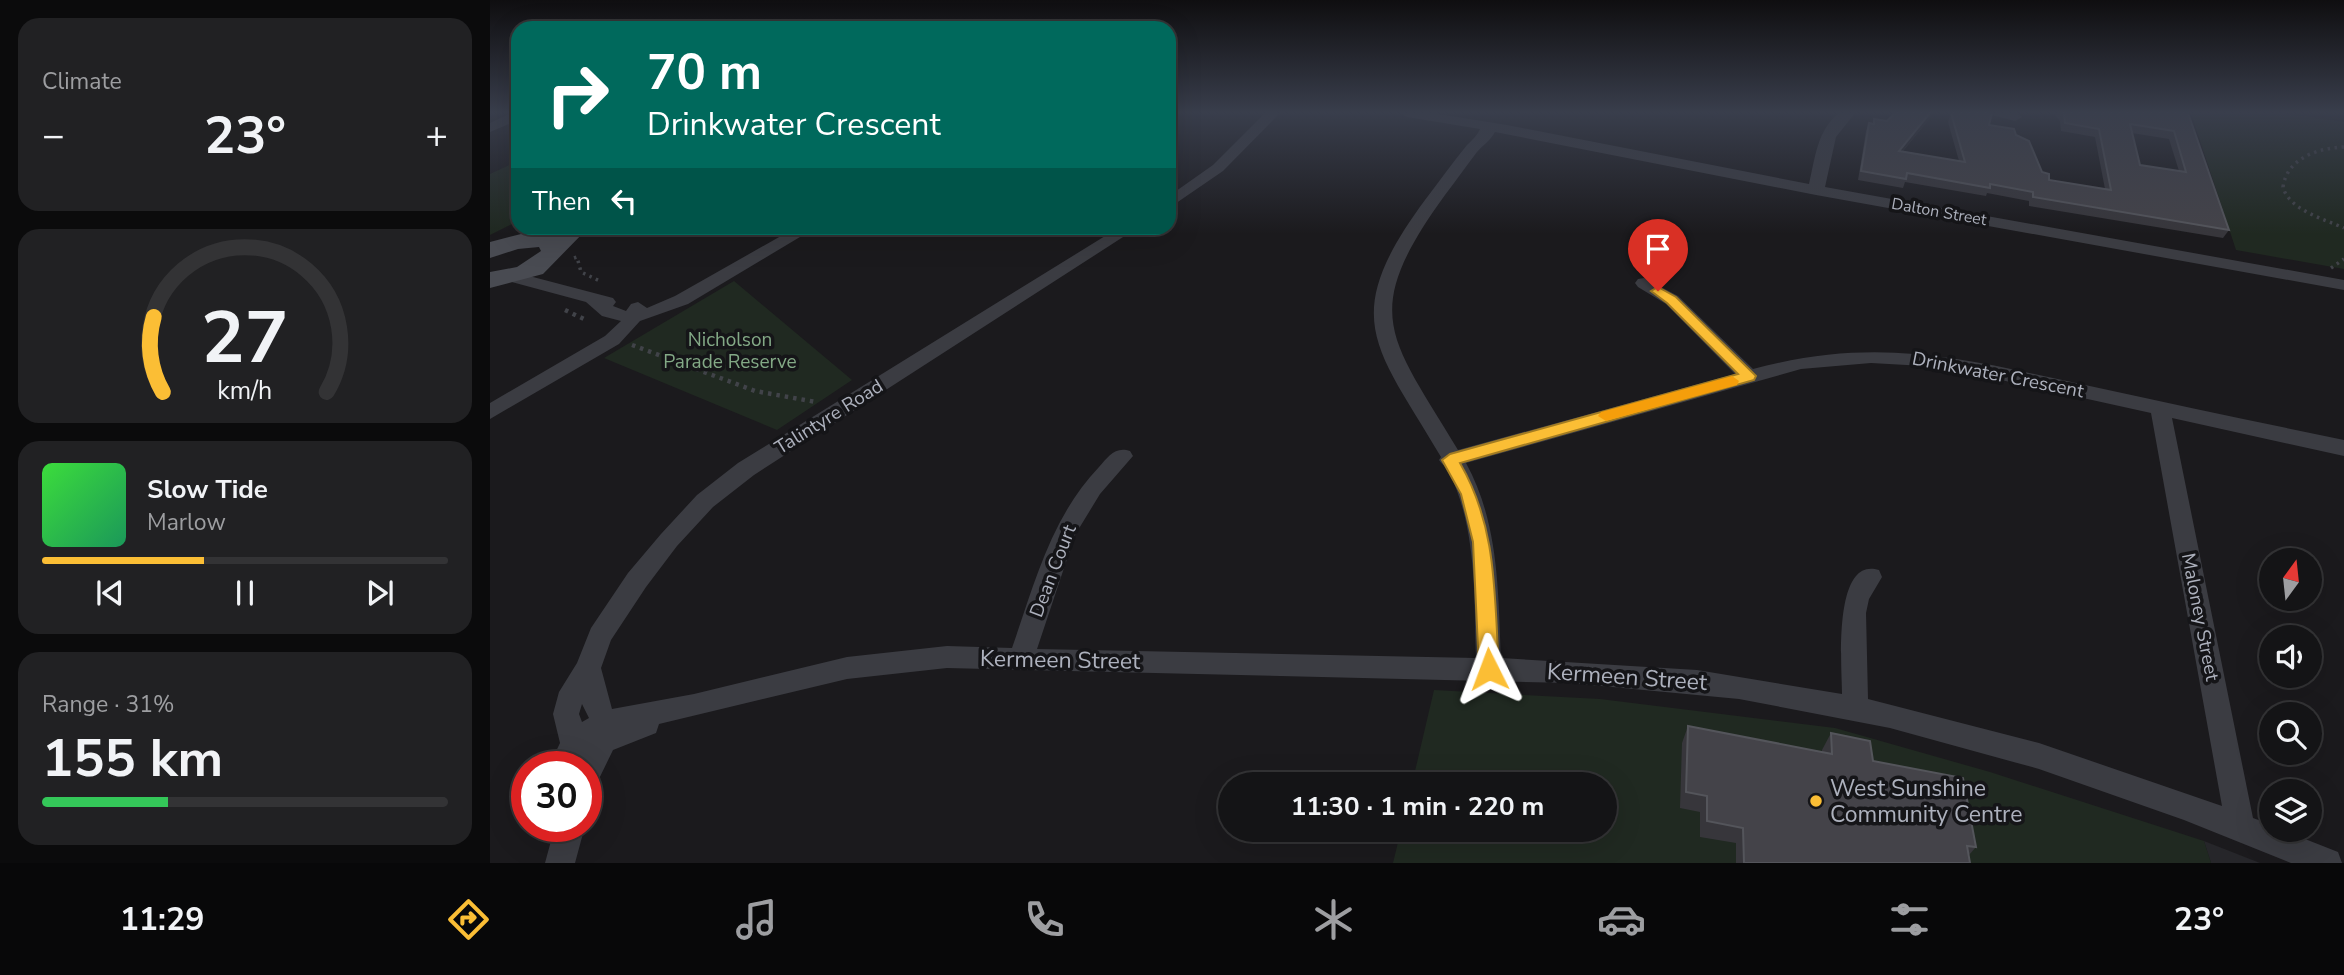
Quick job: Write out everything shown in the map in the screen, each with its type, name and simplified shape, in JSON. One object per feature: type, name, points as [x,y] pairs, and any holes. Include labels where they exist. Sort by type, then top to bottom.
[{"type":"street","points":[[1176,197],[1218,169],[1233,153]]},
{"type":"street","points":[[1469,153],[1397,255],[1386,278],[1381,299],[1382,323],[1395,362],[1469,494],[1482,542],[1489,669]]},
{"type":"street","name":"Dalton Street","points":[[1624,153],[2344,285]]},
{"type":"street","points":[[1816,190],[1825,153]]},
{"type":"street","points":[[502,278],[566,235]]},
{"type":"street","points":[[490,251],[525,240],[547,241],[551,246],[554,271],[602,310],[633,313],[662,310],[794,235]]},
{"type":"street","name":"Talintyre Road","points":[[568,751],[566,714],[572,692],[588,668],[600,636],[637,580],[705,501],[746,469],[1118,235]]},
{"type":"street","points":[[502,278],[587,296]]},
{"type":"street","points":[[1644,283],[1672,300],[1748,376]]},
{"type":"street","points":[[490,412],[621,334],[633,313]]},
{"type":"street","name":"Drinkwater Crescent","points":[[1450,460],[1748,376],[1838,356],[1891,356],[1942,361],[2344,448]]},
{"type":"street","name":"Maloney Street","points":[[2160,408],[2240,825]]},
{"type":"street","name":"Dean Court","points":[[1021,659],[1064,534],[1093,488],[1122,456]]},
{"type":"street","points":[[1855,706],[1854,613],[1857,597],[1870,577]]},
{"type":"street","name":"Kermeen Street","points":[[574,751],[604,731],[694,706],[847,668],[947,657],[1619,673],[1735,686],[1855,706],[1991,741],[2144,789],[2240,825],[2327,863]]},
{"type":"street","points":[[588,668],[594,684],[594,701],[604,731],[596,751]]},
{"type":"path","points":[[2311,153],[2290,166],[2282,183],[2285,195],[2292,202],[2344,228]]},
{"type":"path","points":[[2330,268],[2344,258]]},
{"type":"path","points":[[559,308],[591,323]]},
{"type":"path","points":[[629,343],[755,391],[817,402]]},
{"type":"shaded area","points":[[2204,841],[2260,863],[2211,863]]},
{"type":"green space","points":[[2204,153],[2344,153],[2344,269],[2236,250]]},
{"type":"green space","points":[[511,164],[511,224],[490,235],[490,174]]},
{"type":"green space","name":"Nicholson Parade Reserve","points":[[734,281],[852,380],[777,430],[604,358]]},
{"type":"green space","points":[[1434,690],[1600,699],[1835,728],[1990,772],[2204,841],[2211,863],[1393,863],[1398,842],[1617,842],[1617,772],[1415,772]]},
{"type":"building","points":[[1864,153],[1913,153],[1965,162],[1963,153],[2034,153],[2042,172],[2049,174],[2049,180],[2111,190],[2104,153],[2137,153],[2140,165],[2186,172],[2181,153],[2202,153],[2229,230],[2033,197],[2033,192],[1990,184],[1990,188],[1907,173],[1906,179],[1861,171]]},
{"type":"building","name":"West Sunshine Community Centre","points":[[1688,726],[1832,754],[1831,733],[1870,741],[1873,761],[1963,778],[1976,847],[1967,846],[1970,863],[1744,863],[1743,828],[1707,821],[1707,796],[1686,792]]},
{"type":"slow traffic","points":[[1606,416],[1732,381]]},
{"type":"place","name":"West Sunshine Community Centre","points":[[1816,801]]},
{"type":"route","points":[[1489,669],[1482,542],[1469,494],[1450,460],[1748,376],[1672,300],[1658,291]]}]
